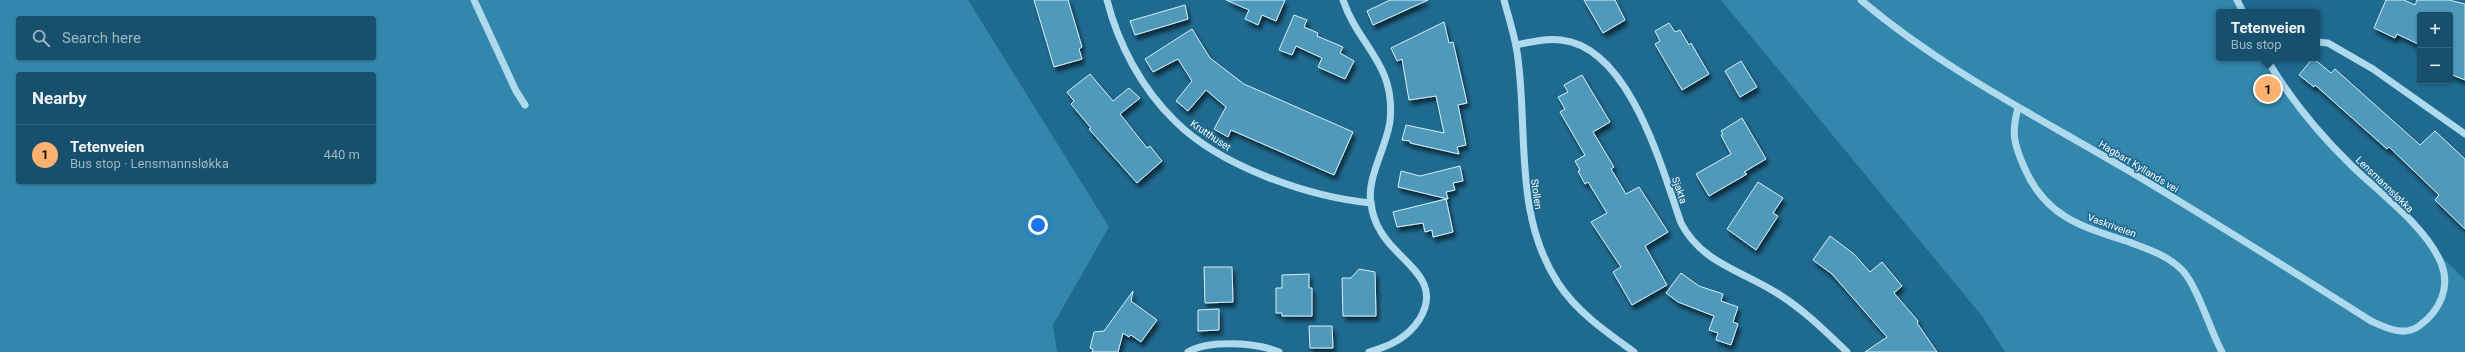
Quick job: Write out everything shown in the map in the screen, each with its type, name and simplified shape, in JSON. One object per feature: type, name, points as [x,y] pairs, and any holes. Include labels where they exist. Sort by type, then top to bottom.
[{"type":"street","points":[[474,0],[516,91],[525,105]]},
{"type":"street","name":"Krutthuset","points":[[1107,0],[1118,34],[1142,79],[1158,102],[1191,135],[1229,159],[1291,186],[1348,201],[1371,203]]},
{"type":"street","points":[[1343,0],[1357,28],[1381,65],[1389,84],[1390,121],[1372,184],[1371,203],[1381,232],[1420,277],[1427,295],[1423,313],[1405,336],[1386,347],[1370,352]]},
{"type":"street","name":"Stollen","points":[[1504,0],[1516,45],[1520,79],[1525,182],[1528,209],[1537,239],[1559,283],[1575,304],[1594,322],[1634,352]]},
{"type":"street","name":"Hagbart Kyllands vei","points":[[1861,0],[1888,23],[2018,108],[2150,184],[2371,321],[2400,332],[2415,329]]},
{"type":"street","points":[[2237,0],[2242,9]]},
{"type":"street","name":"Sjakta","points":[[1516,45],[1544,39],[1562,40],[1581,45],[1607,64],[1640,111],[1681,223],[1689,239],[1711,258],[1749,276],[1802,310],[1847,352]]},
{"type":"street","points":[[2320,42],[2328,43],[2373,69],[2465,134]]},
{"type":"street","name":"Lensmannsløkka","points":[[2268,61],[2284,88],[2320,134],[2419,231],[2436,252],[2441,264],[2445,287],[2435,311],[2415,329]]},
{"type":"street","name":"Vaskriveien","points":[[2018,108],[2012,126],[2018,155],[2030,179],[2045,202],[2062,216],[2093,230],[2153,250],[2182,269],[2222,352]]},
{"type":"street","points":[[1188,352],[1209,345],[1238,345],[1258,346],[1280,352]]},
{"type":"shaded area","points":[[0,0],[968,0],[1109,227],[1053,325],[1057,352],[0,352]]},
{"type":"shaded area","points":[[1721,0],[2238,0],[2242,9],[2216,9],[2216,61],[2270,61],[2313,127],[2390,199],[2431,246],[2465,280],[2465,352],[2005,352],[1982,316]]},
{"type":"building","points":[[1034,0],[1068,0],[1082,47],[1079,49],[1082,59],[1054,67]]},
{"type":"building","points":[[1226,0],[1285,0],[1276,21],[1262,15],[1258,25],[1245,19],[1249,10]]},
{"type":"building","points":[[1390,0],[1428,0],[1373,25],[1367,11]]},
{"type":"building","points":[[1584,0],[1615,0],[1625,20],[1603,33]]},
{"type":"building","points":[[2386,0],[2404,0],[2415,5],[2417,0],[2449,0],[2465,4],[2465,80],[2453,75],[2453,12],[2417,12],[2417,44],[2397,34],[2395,38],[2374,28]]},
{"type":"building","points":[[1185,5],[1188,19],[1135,35],[1130,21]]},
{"type":"building","points":[[1294,15],[1307,20],[1304,27],[1318,33],[1317,36],[1343,47],[1340,53],[1354,61],[1345,79],[1318,67],[1322,58],[1296,46],[1292,55],[1279,50]]},
{"type":"building","points":[[1444,22],[1449,43],[1453,42],[1467,103],[1458,105],[1466,145],[1457,147],[1459,154],[1402,140],[1406,125],[1444,133],[1436,96],[1409,100],[1402,59],[1397,61],[1391,48]]},
{"type":"building","points":[[1669,23],[1675,32],[1680,30],[1689,45],[1691,43],[1709,74],[1682,90],[1655,44],[1660,41],[1655,31]]},
{"type":"building","points":[[1192,29],[1210,58],[1244,84],[1353,132],[1334,175],[1231,130],[1228,137],[1214,129],[1226,107],[1206,90],[1188,111],[1176,101],[1192,81],[1178,59],[1153,72],[1145,59]]},
{"type":"building","points":[[1741,61],[1757,87],[1740,97],[1725,71]]},
{"type":"building","points":[[2311,61],[2317,61],[2331,73],[2335,69],[2420,145],[2435,131],[2465,159],[2465,229],[2435,200],[2439,195],[2389,147],[2387,149],[2315,85],[2314,87],[2299,75]]},
{"type":"building","points":[[1090,74],[1113,101],[1129,88],[1140,98],[1120,114],[1147,148],[1150,146],[1162,161],[1137,183],[1089,129],[1091,128],[1071,104],[1074,101],[1067,92]]},
{"type":"building","points":[[1582,75],[1610,122],[1593,132],[1614,167],[1611,169],[1626,194],[1639,187],[1668,232],[1645,246],[1667,285],[1632,305],[1613,272],[1621,267],[1591,222],[1607,213],[1588,182],[1585,184],[1578,171],[1580,170],[1575,161],[1585,155],[1560,112],[1565,109],[1558,97],[1568,92],[1564,85]]},
{"type":"building","points":[[1742,118],[1766,159],[1744,172],[1747,174],[1709,196],[1696,174],[1731,154],[1721,135],[1723,134],[1721,131]]},
{"type":"building","points":[[1460,166],[1463,181],[1453,183],[1455,190],[1446,192],[1448,199],[1398,187],[1401,171],[1420,176]]},
{"type":"building","points":[[1758,182],[1783,198],[1773,213],[1778,216],[1756,250],[1727,229]]},
{"type":"building","points":[[1446,199],[1453,232],[1433,237],[1432,230],[1425,232],[1423,223],[1397,227],[1393,212]]},
{"type":"building","points":[[1830,236],[1854,254],[1870,272],[1882,262],[1902,286],[1894,293],[1918,321],[1917,323],[1937,352],[1865,352],[1887,337],[1832,274],[1813,260]]},
{"type":"building","points":[[1204,267],[1232,267],[1233,302],[1205,303]]},
{"type":"building","points":[[1359,269],[1375,272],[1376,316],[1343,316],[1342,278],[1351,278]]},
{"type":"building","points":[[1681,273],[1699,286],[1723,294],[1721,301],[1738,307],[1733,322],[1738,324],[1731,345],[1716,340],[1718,333],[1709,330],[1714,316],[1678,302],[1666,293]]},
{"type":"building","points":[[1309,274],[1309,288],[1312,288],[1312,316],[1282,316],[1282,313],[1276,313],[1276,288],[1282,288],[1282,275]]},
{"type":"building","points":[[1133,291],[1131,301],[1157,320],[1141,342],[1131,335],[1129,337],[1123,333],[1118,352],[1092,352],[1093,349],[1090,348],[1094,332],[1104,331]]},
{"type":"building","points":[[1219,309],[1219,330],[1198,331],[1198,310]]},
{"type":"building","points":[[1309,326],[1332,326],[1333,348],[1310,348]]},
{"type":"place","name":"Tetenveien","points":[[2268,89]]}]
